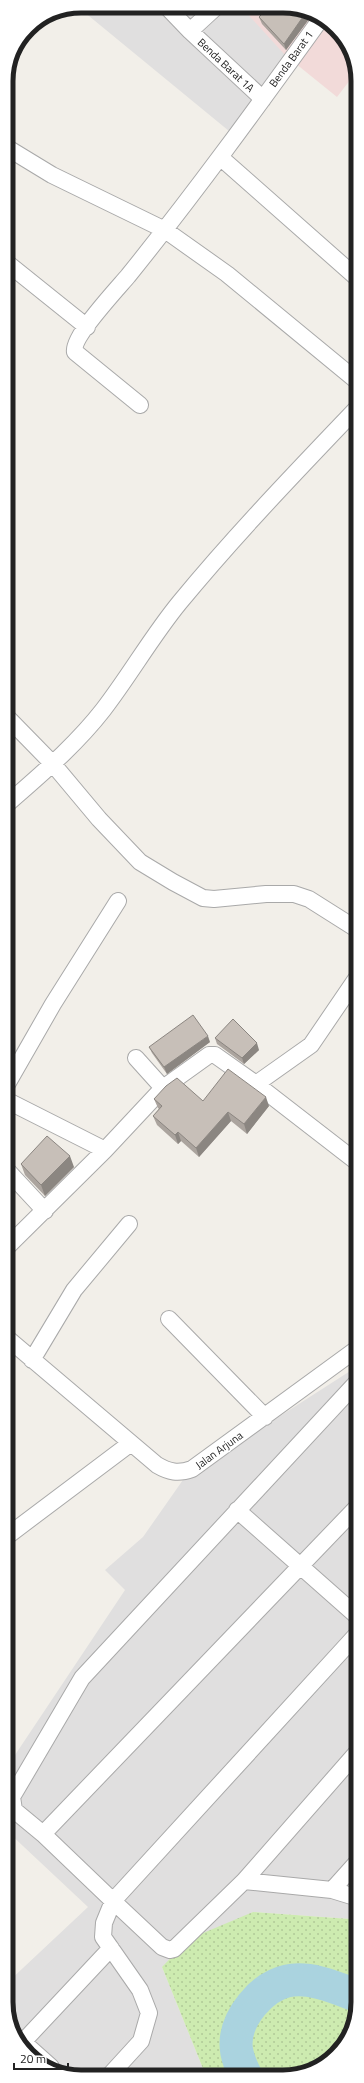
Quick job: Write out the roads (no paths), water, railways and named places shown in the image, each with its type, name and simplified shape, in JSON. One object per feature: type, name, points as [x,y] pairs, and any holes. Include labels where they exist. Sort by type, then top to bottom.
[{"type":"street","name":"Benda Barat 1A","points":[[173,13],[262,99]]},
{"type":"street","name":"Benda Barat 1A","points":[[190,31],[210,13]]},
{"type":"street","name":"Benda Barat 1","points":[[140,405],[75,352],[75,344],[165,230],[318,23]]},
{"type":"street","points":[[13,151],[52,175],[165,230],[232,278],[351,375]]},
{"type":"street","points":[[220,157],[351,272]]},
{"type":"street","points":[[13,268],[87,327]]},
{"type":"street","points":[[13,799],[53,764],[102,711],[179,603],[282,486],[351,415]]},
{"type":"street","points":[[13,723],[53,764],[99,819],[140,862],[173,882],[203,898],[214,899],[266,894],[294,894],[309,899],[351,926]]},
{"type":"street","points":[[13,1074],[53,1004],[118,901]]},
{"type":"street","points":[[256,1084],[311,1045],[351,986]]},
{"type":"street","points":[[13,1241],[105,1150],[163,1088],[203,1058],[213,1054],[256,1084],[351,1158]]},
{"type":"street","points":[[136,1058],[163,1088]]},
{"type":"street","points":[[13,1104],[105,1150]]},
{"type":"street","points":[[13,1177],[45,1211]]},
{"type":"street","points":[[32,1360],[74,1290],[129,1224]]},
{"type":"street","points":[[169,1319],[265,1417]]},
{"type":"street","name":"Jalan Arjuna","points":[[13,1343],[156,1465],[172,1472],[182,1473],[192,1469],[351,1353]]},
{"type":"street","points":[[13,1795],[68,1699],[82,1678],[351,1388]]},
{"type":"street","points":[[13,1531],[132,1443]]},
{"type":"street","points":[[237,1510],[351,1611]]},
{"type":"street","points":[[43,1834],[302,1567],[351,1514]]},
{"type":"street","points":[[114,2070],[141,2041],[149,2013],[140,1990],[104,1937],[104,1923],[113,1901],[351,1641]]},
{"type":"street","points":[[13,1804],[14,1810],[43,1834],[162,1947],[170,1950],[179,1946],[244,1881],[351,1759]]},
{"type":"street","points":[[332,1890],[351,1869]]},
{"type":"street","points":[[244,1881],[332,1890],[351,1896]]},
{"type":"street","points":[[24,2040],[111,1948]]},
{"type":"waterway","points":[[243,2070],[237,2053],[236,2044],[240,2024],[252,2005],[268,1990],[277,1984],[287,1981],[305,1980],[314,1981],[351,1994]]}]
